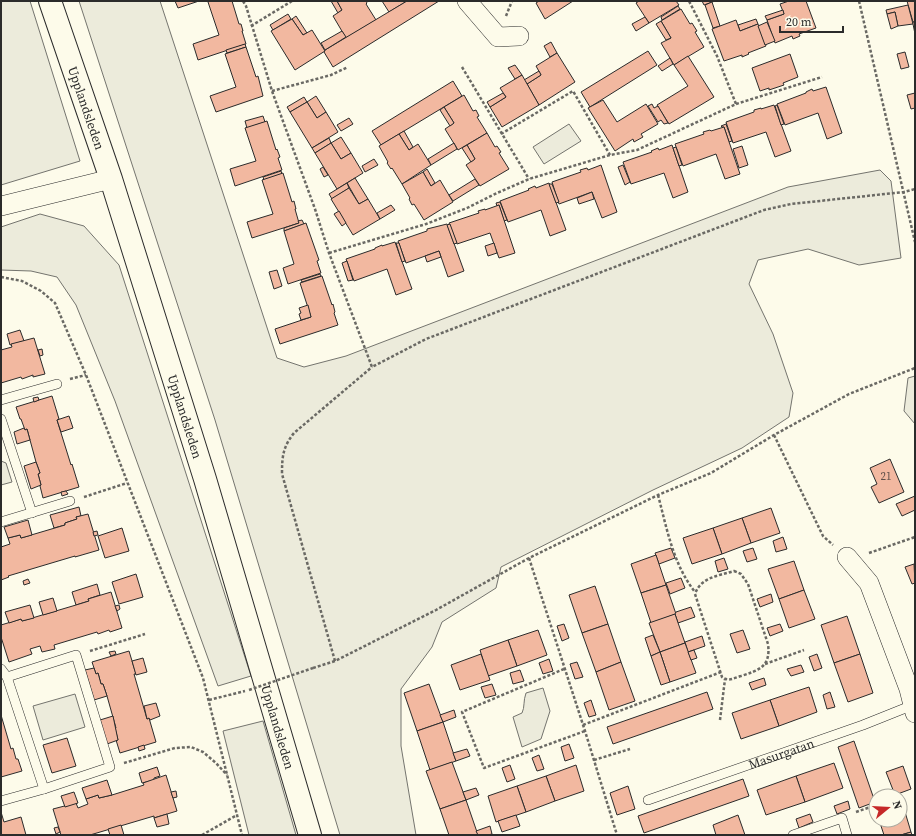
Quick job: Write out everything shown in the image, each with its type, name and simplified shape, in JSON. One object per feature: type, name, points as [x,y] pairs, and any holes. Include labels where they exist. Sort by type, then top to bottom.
[{"type":"street","name":"Upplandsleden","points":[[50,1],[111,179],[205,479],[310,835]]},
{"type":"street","points":[[467,1],[498,37],[518,36]]},
{"type":"street","points":[[1,206],[111,179]]},
{"type":"street","name":"Masurgatan","points":[[847,557],[869,583],[909,689],[914,709]]},
{"type":"lane","points":[[1,400],[57,384]]},
{"type":"lane","points":[[1,419],[32,513]]},
{"type":"lane","points":[[1,522],[70,501]]},
{"type":"lane","points":[[1,801],[44,789],[110,767],[76,655],[4,673],[44,789]]},
{"type":"lane","name":"Masurgatan","points":[[648,800],[863,725],[914,709]]},
{"type":"lane","points":[[792,835],[842,818],[847,835]]},
{"type":"path","points":[[243,1],[246,6],[272,91],[315,209],[329,253],[372,367]]},
{"type":"path","points":[[251,26],[292,1]]},
{"type":"path","points":[[689,1],[717,56],[736,104]]},
{"type":"path","points":[[859,1],[915,242]]},
{"type":"path","points":[[272,91],[331,75],[348,67]]},
{"type":"path","points":[[462,67],[529,179]]},
{"type":"path","points":[[329,253],[426,224],[467,208],[529,179],[610,155],[637,150],[736,104],[822,77]]},
{"type":"path","points":[[501,134],[573,91],[610,155]]},
{"type":"path","points":[[335,661],[282,474],[282,455],[286,442],[294,433],[372,367],[426,339],[764,210],[791,204],[904,192],[915,189]]},
{"type":"path","points":[[1,278],[22,281],[41,291],[55,303],[86,375],[203,678],[242,835]]},
{"type":"path","points":[[209,700],[249,690],[335,661],[436,610],[529,558],[658,495],[711,473],[774,435],[849,394],[915,368]]},
{"type":"path","points":[[774,435],[823,536],[847,557],[875,552],[915,537]]},
{"type":"path","points":[[70,501],[127,483]]},
{"type":"path","points":[[658,495],[679,568],[696,593]]},
{"type":"path","points":[[529,558],[617,835]]},
{"type":"path","points":[[720,720],[725,679],[722,677],[697,602],[696,593],[698,587],[703,581],[734,571],[741,574],[748,584],[768,644],[769,654],[759,670],[729,680],[725,679]]},
{"type":"path","points":[[76,655],[144,634]]},
{"type":"path","points":[[764,664],[804,650]]},
{"type":"path","points":[[564,669],[462,712],[484,768],[585,731]]},
{"type":"path","points":[[583,725],[721,672]]},
{"type":"path","points":[[110,767],[175,748],[191,747],[203,752],[227,775]]},
{"type":"path","points":[[594,760],[630,749]]},
{"type":"path","points":[[842,818],[868,808]]},
{"type":"path","points":[[202,835],[237,815]]},
{"type":"shaded area","points":[[1,1],[30,1],[80,161],[1,185]]},
{"type":"shaded area","points":[[79,1],[160,1],[277,358],[304,367],[346,356],[788,187],[880,170],[891,181],[901,258],[859,265],[808,249],[758,260],[749,284],[773,334],[793,393],[789,417],[742,448],[653,490],[501,567],[496,588],[442,622],[432,647],[401,689],[401,746],[416,835],[340,835],[215,420]]},
{"type":"shaded area","points":[[569,124],[581,141],[544,164],[533,147]]},
{"type":"shaded area","points":[[40,214],[84,226],[119,265],[251,676],[218,686],[115,401],[76,305],[57,277],[31,271],[1,270],[1,227]]},
{"type":"shaded area","points":[[915,376],[915,424],[904,411],[908,378]]},
{"type":"shaded area","points":[[1,461],[6,463],[12,482],[1,485]]},
{"type":"shaded area","points":[[543,688],[550,711],[541,739],[522,747],[513,717],[522,713],[526,693]]},
{"type":"shaded area","points":[[75,694],[85,727],[43,740],[33,706]]},
{"type":"shaded area","points":[[263,721],[296,835],[249,835],[223,731]]},
{"type":"building","points":[[175,1],[199,1],[178,8]]},
{"type":"building","points":[[232,1],[239,24],[241,24],[246,44],[198,60],[193,44],[219,35],[208,2]]},
{"type":"building","points":[[331,1],[337,1],[342,10],[338,13]]},
{"type":"building","points":[[337,1],[366,1],[366,4],[376,20],[346,38],[333,16],[342,10]]},
{"type":"building","points":[[382,1],[407,1],[389,12]]},
{"type":"building","points":[[407,1],[439,1],[333,67],[324,52],[325,50]]},
{"type":"building","points":[[539,1],[573,1],[545,19],[536,3]]},
{"type":"building","points":[[639,1],[676,1],[679,5],[649,23],[636,3]]},
{"type":"building","points":[[702,1],[715,1],[704,5]]},
{"type":"building","points":[[789,1],[806,1],[816,28],[799,34],[800,36],[793,39],[792,36],[775,43],[767,20],[784,14],[780,4]]},
{"type":"building","points":[[907,1],[915,1],[915,22],[913,22]]},
{"type":"building","points":[[712,2],[720,26],[713,28],[705,5]]},
{"type":"building","points":[[908,5],[913,24],[898,26],[895,12],[887,14],[886,10]]},
{"type":"building","points":[[678,6],[680,9],[662,20],[661,17]]},
{"type":"building","points":[[681,9],[690,24],[692,23],[697,31],[695,32],[704,47],[674,65],[661,43],[671,38],[661,21]]},
{"type":"building","points":[[783,10],[784,14],[767,20],[765,16]]},
{"type":"building","points":[[895,12],[898,26],[891,29],[887,14]]},
{"type":"building","points":[[288,14],[291,19],[273,30],[270,25]]},
{"type":"building","points":[[296,16],[307,33],[303,35],[292,19]]},
{"type":"building","points":[[645,17],[649,23],[636,31],[632,24]]},
{"type":"building","points":[[292,19],[303,35],[312,30],[325,51],[295,70],[271,31]]},
{"type":"building","points":[[756,19],[758,24],[740,31],[738,25]]},
{"type":"building","points":[[736,20],[740,31],[758,24],[766,46],[742,57],[742,55],[724,61],[712,29]]},
{"type":"building","points":[[661,21],[671,38],[666,40],[656,24]]},
{"type":"building","points":[[767,22],[775,41],[765,45],[758,26]]},
{"type":"building","points":[[913,22],[915,22],[915,34],[913,24]]},
{"type":"building","points":[[342,31],[346,37],[325,50],[321,43]]},
{"type":"building","points":[[551,42],[557,53],[550,57],[544,46]]},
{"type":"building","points":[[245,44],[246,47],[227,53],[226,50]]},
{"type":"building","points":[[246,47],[256,77],[258,76],[263,96],[216,112],[210,96],[236,87],[225,54]]},
{"type":"building","points":[[648,51],[657,65],[590,107],[581,92]]},
{"type":"building","points":[[905,52],[909,67],[901,69],[897,54]]},
{"type":"building","points":[[557,53],[575,82],[539,105],[527,84],[541,75],[536,66]]},
{"type":"building","points":[[790,54],[798,77],[783,83],[784,85],[769,90],[769,88],[760,91],[752,68]]},
{"type":"building","points":[[688,56],[714,97],[669,124],[657,105],[688,86],[674,65]]},
{"type":"building","points":[[670,58],[673,64],[662,71],[658,66]]},
{"type":"building","points":[[515,65],[522,75],[515,79],[508,68]]},
{"type":"building","points":[[539,71],[541,75],[527,84],[524,80]]},
{"type":"building","points":[[522,75],[539,105],[502,127],[490,107],[506,97],[500,88]]},
{"type":"building","points":[[453,81],[462,96],[381,145],[372,131]]},
{"type":"building","points":[[826,87],[842,133],[827,139],[818,113],[785,125],[777,104],[806,93],[812,89],[813,91]]},
{"type":"building","points":[[503,93],[506,97],[490,107],[487,102]]},
{"type":"building","points":[[915,93],[915,108],[911,109],[907,95]]},
{"type":"building","points":[[464,95],[473,111],[476,110],[479,116],[477,117],[487,133],[458,150],[445,129],[454,123],[444,107]]},
{"type":"building","points":[[316,96],[326,112],[317,118],[307,102]]},
{"type":"building","points":[[304,97],[307,102],[290,112],[287,107]]},
{"type":"building","points":[[603,100],[617,122],[646,104],[658,124],[641,134],[643,137],[634,142],[633,139],[615,151],[588,108]]},
{"type":"building","points":[[307,102],[317,118],[326,112],[338,132],[312,148],[290,112]]},
{"type":"building","points":[[652,104],[654,108],[658,106],[668,123],[664,124],[661,120],[658,122],[648,106]]},
{"type":"building","points":[[774,105],[791,151],[775,157],[766,132],[733,143],[726,122],[754,112],[754,110]]},
{"type":"building","points":[[777,105],[784,124],[781,125],[775,106]]},
{"type":"building","points":[[444,107],[454,123],[450,126],[440,110]]},
{"type":"building","points":[[263,116],[265,122],[247,128],[245,121]]},
{"type":"building","points":[[349,118],[353,124],[341,131],[337,125]]},
{"type":"building","points":[[267,121],[276,150],[277,149],[280,157],[278,158],[282,170],[235,186],[230,169],[256,161],[245,128]]},
{"type":"building","points":[[726,124],[732,141],[729,142],[724,127],[721,126]]},
{"type":"building","points":[[724,127],[740,174],[725,179],[716,154],[683,166],[675,144],[704,134],[703,132]]},
{"type":"building","points":[[404,131],[413,147],[409,150],[399,134]]},
{"type":"building","points":[[487,133],[495,147],[497,146],[501,152],[499,153],[509,169],[480,186],[466,165],[475,159],[467,145]]},
{"type":"building","points":[[399,134],[409,150],[418,144],[431,165],[402,184],[387,163],[388,162],[379,146]]},
{"type":"building","points":[[341,137],[351,153],[341,159],[331,143]]},
{"type":"building","points":[[329,138],[331,143],[315,153],[312,148]]},
{"type":"building","points":[[331,143],[341,159],[351,153],[363,173],[337,189],[315,153]]},
{"type":"building","points":[[454,143],[457,149],[431,165],[428,159]]},
{"type":"building","points":[[467,145],[475,159],[471,162],[462,148]]},
{"type":"building","points":[[672,145],[688,192],[673,198],[664,173],[631,184],[623,162],[652,152],[651,151],[658,148],[659,150]]},
{"type":"building","points":[[742,146],[748,165],[739,168],[733,149]]},
{"type":"building","points":[[676,147],[682,165],[679,166],[673,148]]},
{"type":"building","points":[[374,159],[378,165],[365,172],[362,166]]},
{"type":"building","points":[[601,165],[617,212],[602,218],[592,192],[559,204],[552,182],[581,172],[580,170],[587,168],[588,170]]},
{"type":"building","points":[[623,165],[630,182],[625,185],[618,167]]},
{"type":"building","points":[[323,167],[328,175],[324,177],[320,169]]},
{"type":"building","points":[[427,169],[435,183],[431,186],[423,172]]},
{"type":"building","points":[[281,171],[282,174],[264,180],[263,177]]},
{"type":"building","points":[[423,172],[431,186],[440,180],[453,202],[424,220],[414,204],[412,205],[409,199],[410,198],[402,184]]},
{"type":"building","points":[[283,173],[292,202],[294,201],[299,223],[252,238],[247,222],[273,214],[262,180]]},
{"type":"building","points":[[355,178],[368,199],[359,204],[347,183]]},
{"type":"building","points":[[475,179],[479,185],[453,201],[449,195]]},
{"type":"building","points":[[347,183],[349,188],[332,199],[329,194]]},
{"type":"building","points":[[549,183],[566,230],[550,236],[541,210],[508,222],[500,201],[529,190],[528,189],[535,186],[536,188]]},
{"type":"building","points":[[549,184],[552,184],[559,202],[556,203]]},
{"type":"building","points":[[349,188],[359,204],[368,199],[380,219],[353,235],[331,199]]},
{"type":"building","points":[[592,192],[594,199],[579,204],[577,198]]},
{"type":"building","points":[[500,202],[507,220],[504,221],[499,205],[497,206],[496,203]]},
{"type":"building","points":[[391,205],[395,210],[380,219],[377,213]]},
{"type":"building","points":[[499,205],[515,253],[499,258],[490,233],[457,244],[449,223],[479,213],[478,211]]},
{"type":"building","points":[[339,211],[346,223],[342,226],[334,214]]},
{"type":"building","points":[[302,220],[304,224],[284,231],[284,228],[299,223],[298,221]]},
{"type":"building","points":[[306,223],[319,260],[317,261],[321,273],[288,284],[283,268],[294,264],[284,231]]},
{"type":"building","points":[[447,224],[464,271],[448,277],[439,251],[406,263],[398,241],[427,231],[427,229]]},
{"type":"building","points":[[450,224],[457,243],[454,244],[447,225]]},
{"type":"building","points":[[395,242],[412,289],[396,295],[387,269],[354,281],[346,259],[382,245]]},
{"type":"building","points":[[396,243],[399,243],[405,261],[402,262]]},
{"type":"building","points":[[494,243],[497,253],[488,256],[485,246]]},
{"type":"building","points":[[439,251],[441,257],[427,262],[425,256]]},
{"type":"building","points":[[347,261],[353,280],[348,281],[342,263]]},
{"type":"building","points":[[277,270],[282,286],[274,289],[269,272]]},
{"type":"building","points":[[320,274],[321,276],[302,282],[301,280]]},
{"type":"building","points":[[322,276],[332,305],[333,304],[338,325],[280,344],[275,329],[311,317],[300,283]]},
{"type":"building","points":[[308,305],[311,317],[301,320],[299,308]]},
{"type":"building","points":[[20,330],[24,341],[10,345],[7,334]]},
{"type":"building","points":[[34,338],[45,374],[33,377],[33,375],[22,379],[21,377],[1,383],[1,350],[12,347],[11,344]]},
{"type":"building","points":[[42,349],[43,355],[40,356],[38,350]]},
{"type":"building","points":[[52,396],[59,419],[57,420],[79,487],[43,498],[38,474],[40,473],[27,429],[25,430],[16,407]]},
{"type":"building","points":[[38,397],[39,400],[34,402],[33,398]]},
{"type":"building","points":[[69,416],[73,428],[61,432],[57,420]]},
{"type":"building","points":[[24,428],[25,430],[27,429],[30,440],[17,444],[14,432]]},
{"type":"building","points":[[890,459],[904,492],[879,503],[871,487],[877,484],[870,468]]},
{"type":"building","points":[[36,462],[40,473],[38,474],[41,485],[31,489],[24,466]]},
{"type":"building","points":[[66,491],[68,494],[62,496],[61,492]]},
{"type":"building","points":[[915,496],[915,510],[902,516],[896,504]]},
{"type":"building","points":[[79,507],[81,516],[65,523],[65,525],[54,528],[50,515]]},
{"type":"building","points":[[771,508],[780,533],[751,543],[742,518]]},
{"type":"building","points":[[88,514],[99,550],[8,576],[9,577],[1,580],[1,547],[10,544],[8,538],[20,535],[21,538],[65,525],[65,523],[77,519],[76,517]]},
{"type":"building","points":[[742,518],[751,543],[722,554],[713,528]]},
{"type":"building","points":[[28,520],[32,535],[21,538],[20,535],[8,538],[4,527]]},
{"type":"building","points":[[122,528],[129,551],[105,558],[98,536]]},
{"type":"building","points":[[713,528],[722,554],[692,564],[683,538]]},
{"type":"building","points":[[97,531],[98,535],[94,536],[93,532]]},
{"type":"building","points":[[783,537],[787,549],[776,552],[773,541]]},
{"type":"building","points":[[671,548],[675,558],[659,564],[655,553]]},
{"type":"building","points":[[753,548],[757,559],[747,562],[743,551]]},
{"type":"building","points":[[656,555],[666,585],[641,593],[631,564]]},
{"type":"building","points":[[724,558],[728,569],[718,572],[715,561]]},
{"type":"building","points":[[794,561],[804,590],[779,599],[768,569]]},
{"type":"building","points":[[914,564],[915,583],[912,584],[905,567]]},
{"type":"building","points":[[136,574],[143,597],[119,604],[112,582]]},
{"type":"building","points":[[681,578],[685,588],[670,594],[666,583]]},
{"type":"building","points":[[28,579],[30,583],[24,585],[23,581]]},
{"type":"building","points":[[97,584],[100,595],[88,599],[89,601],[76,605],[72,592]]},
{"type":"building","points":[[666,585],[676,614],[651,623],[641,593]]},
{"type":"building","points":[[595,586],[608,624],[582,633],[569,595]]},
{"type":"building","points":[[804,590],[815,619],[789,628],[779,599]]},
{"type":"building","points":[[111,592],[122,628],[110,632],[109,630],[98,634],[97,632],[54,645],[55,649],[42,652],[40,646],[30,649],[32,654],[9,662],[1,637],[1,625],[21,619],[22,621],[76,605],[89,601],[88,599]]},
{"type":"building","points":[[771,594],[773,602],[760,607],[757,599]]},
{"type":"building","points":[[53,598],[57,611],[43,615],[39,602]]},
{"type":"building","points":[[30,605],[34,618],[22,621],[21,619],[9,623],[5,612]]},
{"type":"building","points":[[119,605],[120,609],[117,611],[115,606]]},
{"type":"building","points":[[691,607],[695,617],[678,623],[675,614],[676,612]]},
{"type":"building","points":[[675,614],[685,643],[660,652],[649,623]]},
{"type":"building","points":[[847,616],[860,654],[834,663],[821,625]]},
{"type":"building","points":[[564,624],[569,638],[562,641],[557,626]]},
{"type":"building","points":[[608,624],[621,662],[596,672],[582,633]]},
{"type":"building","points":[[780,624],[783,631],[770,636],[767,628]]},
{"type":"building","points":[[538,630],[547,655],[517,666],[508,640]]},
{"type":"building","points":[[743,630],[750,649],[737,653],[730,634]]},
{"type":"building","points":[[653,635],[660,652],[651,656],[645,638]]},
{"type":"building","points":[[702,636],[705,646],[688,652],[685,642]]},
{"type":"building","points":[[508,640],[517,666],[488,676],[480,650]]},
{"type":"building","points":[[685,643],[696,673],[670,682],[660,652]]},
{"type":"building","points":[[694,650],[697,658],[691,660],[688,652]]},
{"type":"building","points":[[115,651],[116,654],[111,656],[109,652]]},
{"type":"building","points":[[129,651],[147,719],[149,718],[156,742],[120,753],[116,740],[118,740],[116,728],[107,696],[92,662]]},
{"type":"building","points":[[660,652],[670,682],[661,685],[651,656]]},
{"type":"building","points":[[481,654],[490,680],[460,690],[451,665]]},
{"type":"building","points":[[817,654],[822,668],[814,671],[809,657]]},
{"type":"building","points":[[860,654],[873,693],[848,702],[834,663]]},
{"type":"building","points":[[143,658],[147,672],[136,675],[132,661]]},
{"type":"building","points":[[549,659],[553,671],[543,674],[539,663]]},
{"type":"building","points":[[577,662],[583,677],[575,679],[570,664]]},
{"type":"building","points":[[621,662],[635,701],[609,710],[596,672]]},
{"type":"building","points":[[801,665],[804,672],[791,676],[787,669]]},
{"type":"building","points":[[94,668],[96,674],[98,673],[101,684],[103,684],[107,696],[94,700],[85,670]]},
{"type":"building","points":[[520,670],[524,681],[513,684],[510,673]]},
{"type":"building","points":[[764,678],[766,685],[752,690],[749,683]]},
{"type":"building","points":[[429,684],[443,722],[417,731],[404,693]]},
{"type":"building","points":[[492,684],[496,695],[485,698],[481,687]]},
{"type":"building","points":[[809,687],[817,712],[779,726],[770,700]]},
{"type":"building","points":[[707,692],[713,709],[613,744],[607,727]]},
{"type":"building","points":[[830,692],[835,707],[827,709],[823,695]]},
{"type":"building","points":[[591,700],[596,715],[589,717],[584,703]]},
{"type":"building","points":[[770,700],[779,726],[741,739],[732,713]]},
{"type":"building","points":[[156,703],[160,716],[150,720],[149,718],[147,719],[144,706]]},
{"type":"building","points":[[454,710],[456,717],[443,722],[440,715]]},
{"type":"building","points":[[1,715],[11,749],[13,748],[16,759],[18,759],[22,771],[1,777]]},
{"type":"building","points":[[113,716],[118,740],[107,744],[100,720]]},
{"type":"building","points":[[443,722],[456,761],[430,770],[417,731]]},
{"type":"building","points":[[67,738],[76,766],[52,773],[43,745]]},
{"type":"building","points":[[854,741],[870,788],[868,788],[868,805],[859,808],[838,747]]},
{"type":"building","points":[[569,744],[574,758],[565,761],[561,747]]},
{"type":"building","points":[[144,745],[145,749],[139,751],[138,747]]},
{"type":"building","points":[[467,749],[470,756],[456,761],[453,753]]},
{"type":"building","points":[[539,755],[544,769],[537,771],[532,758]]},
{"type":"building","points":[[452,762],[466,800],[440,809],[426,771]]},
{"type":"building","points":[[834,763],[843,788],[805,802],[796,776]]},
{"type":"building","points":[[510,765],[515,779],[507,782],[502,768]]},
{"type":"building","points":[[576,765],[584,791],[555,801],[546,776]]},
{"type":"building","points":[[903,766],[911,789],[908,790],[908,788],[892,788],[886,772]]},
{"type":"building","points":[[157,767],[160,776],[154,778],[154,780],[142,783],[139,773]]},
{"type":"building","points":[[166,775],[177,811],[154,818],[154,816],[90,835],[61,835],[53,809],[76,803],[78,808],[88,804],[86,799],[98,795],[99,798],[112,795],[144,785],[143,783]]},
{"type":"building","points":[[546,776],[555,801],[526,812],[517,786]]},
{"type":"building","points":[[796,776],[805,802],[766,815],[757,790]]},
{"type":"building","points":[[743,779],[749,796],[644,833],[638,816]]},
{"type":"building","points":[[107,780],[112,795],[99,798],[98,795],[86,799],[82,788]]},
{"type":"building","points":[[517,786],[526,812],[496,822],[488,796]]},
{"type":"building","points":[[628,786],[635,809],[617,815],[610,793]]},
{"type":"building","points":[[476,788],[479,795],[466,800],[463,792]]},
{"type":"building","points":[[176,791],[177,797],[173,798],[171,792]]},
{"type":"building","points":[[74,792],[78,803],[65,807],[61,796]]},
{"type":"building","points":[[466,800],[478,835],[449,835],[440,809]]},
{"type":"building","points":[[848,801],[850,809],[837,814],[834,806]]},
{"type":"building","points":[[1,812],[4,822],[21,817],[26,835],[1,835]]},
{"type":"building","points":[[167,814],[169,824],[157,827],[154,818]]},
{"type":"building","points":[[810,814],[813,822],[799,828],[796,819]]},
{"type":"building","points":[[516,815],[520,826],[502,832],[498,821]]},
{"type":"building","points":[[738,815],[745,835],[716,835],[713,825]]},
{"type":"building","points":[[908,822],[911,832],[901,835],[884,835],[882,828],[908,828]]},
{"type":"building","points":[[121,825],[124,835],[110,835],[108,829]]},
{"type":"building","points":[[490,826],[492,834],[478,835],[476,831]]},
{"type":"building","points":[[58,827],[60,832],[56,834],[54,828]]},
{"type":"building","points":[[911,832],[912,835],[901,835]]}]
